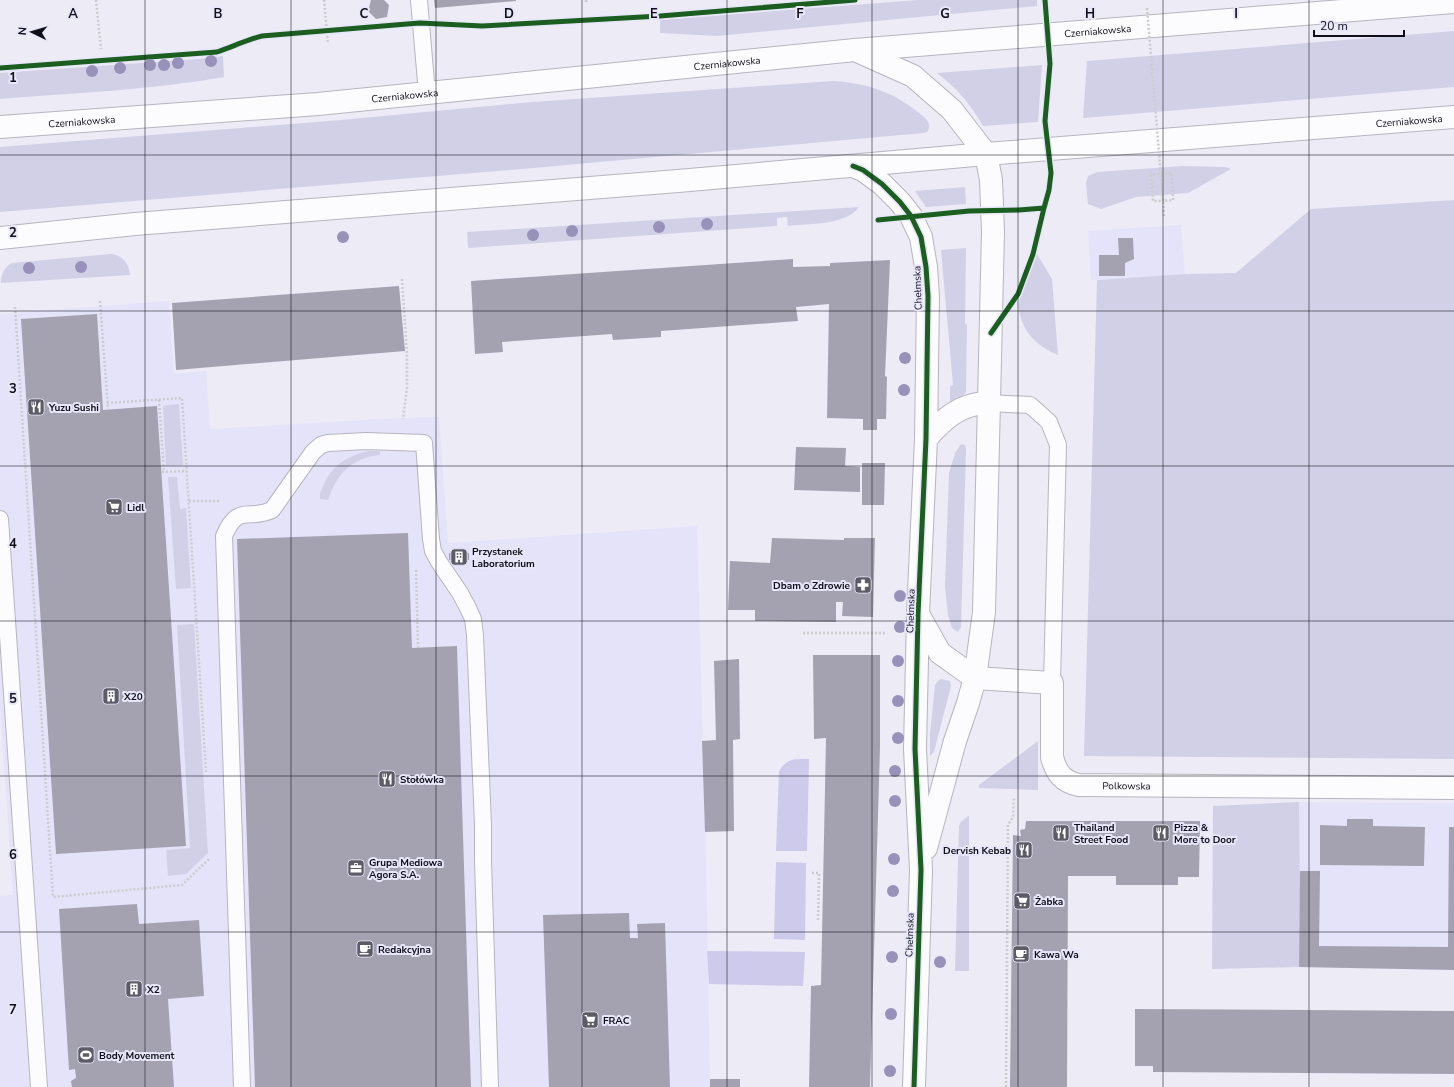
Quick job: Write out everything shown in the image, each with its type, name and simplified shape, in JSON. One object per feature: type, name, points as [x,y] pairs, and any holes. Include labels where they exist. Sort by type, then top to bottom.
[{"type":"main road","name":"Czerniakowska","points":[[0,127],[318,104],[855,50],[1454,2]]},
{"type":"main road","name":"Chełmska","points":[[855,50],[913,76],[952,110],[986,154],[991,180],[991,333],[988,403],[984,612],[975,678],[955,741],[921,870]]},
{"type":"main road","name":"Czerniakowska","points":[[0,238],[135,224],[1454,117]]},
{"type":"main road","name":"Chełmska","points":[[853,166],[876,178],[888,189],[911,216],[921,237],[926,267],[928,296],[926,439],[918,614],[915,749],[921,870],[914,1087]]},
{"type":"main road","points":[[926,439],[947,418],[960,409],[978,403],[988,403]]},
{"type":"main road","points":[[918,614],[940,653],[975,678],[1052,683]]},
{"type":"main road","name":"Polkowska","points":[[1052,683],[1053,762],[1054,767],[1060,776],[1065,781],[1072,784],[1454,788]]},
{"type":"lane","points":[[419,0],[427,94]]},
{"type":"lane","points":[[988,403],[1030,405],[1048,422],[1058,445],[1052,683]]},
{"type":"lane","points":[[242,1087],[224,536],[232,522],[243,514],[265,513],[272,510],[313,452],[321,446],[328,443],[366,441],[424,443],[433,551],[460,593],[473,619],[475,635],[483,825],[482,861],[490,1087]]},
{"type":"lane","points":[[0,519],[39,1087]]},
{"type":"path","points":[[96,0],[101,50]]},
{"type":"path","points":[[324,0],[328,44]]},
{"type":"path","points":[[1147,8],[1163,200]]},
{"type":"path","points":[[319,31],[334,30]]},
{"type":"path","points":[[1172,173],[1173,200],[1153,201],[1151,175],[1161,174],[1172,173]]},
{"type":"path","points":[[1161,174],[1164,216]]},
{"type":"path","points":[[402,279],[407,355],[407,388],[403,418],[404,430],[411,443]]},
{"type":"path","points":[[100,301],[108,409]]},
{"type":"path","points":[[15,307],[53,897],[182,885],[211,857]]},
{"type":"path","points":[[107,403],[182,398],[206,772]]},
{"type":"path","points":[[159,400],[163,472],[187,471]]},
{"type":"path","points":[[189,501],[216,501]]},
{"type":"path","points":[[416,570],[418,648]]},
{"type":"path","points":[[803,633],[887,633]]},
{"type":"path","points":[[1006,1087],[1008,825],[1014,817],[1014,797]]},
{"type":"path","points":[[812,873],[819,873],[818,921]]},
{"type":"shaded area","points":[[918,0],[1037,0],[1037,6],[717,36],[660,33],[660,20]]},
{"type":"shaded area","points":[[1454,31],[1454,87],[1083,118],[1087,61]]},
{"type":"shaded area","points":[[223,56],[224,77],[141,88],[0,99],[0,73]]},
{"type":"shaded area","points":[[1042,65],[1038,122],[983,126],[963,97],[937,73]]},
{"type":"shaded area","points":[[834,81],[868,86],[900,99],[926,119],[929,123],[929,129],[927,132],[923,133],[511,170],[0,212],[0,147],[341,120],[532,102]]},
{"type":"shaded area","points":[[1183,166],[1225,167],[1231,169],[1188,193],[1136,197],[1101,209],[1088,204],[1086,183],[1088,176],[1097,172]]},
{"type":"shaded area","points":[[965,187],[966,204],[926,207],[915,191]]},
{"type":"shaded area","points":[[1454,200],[1454,759],[1084,756],[1097,280],[1185,274],[1236,273],[1311,209]]},
{"type":"shaded area","points":[[859,207],[845,218],[816,224],[788,226],[787,217],[777,218],[777,226],[468,248],[467,232]]},
{"type":"shaded area","points":[[1181,225],[1185,274],[1091,280],[1088,231]]},
{"type":"shaded area","points":[[966,248],[966,392],[952,407],[950,404],[950,386],[953,385],[941,250]]},
{"type":"shaded area","points":[[111,254],[119,256],[125,261],[130,275],[1,283],[4,272],[12,263]]},
{"type":"shaded area","points":[[1037,254],[1052,279],[1058,355],[1041,346],[1031,337],[1024,326],[1019,312],[1022,291]]},
{"type":"shaded area","points":[[169,301],[174,374],[206,371],[210,429],[439,417],[448,543],[697,526],[706,856],[710,1087],[0,1087],[0,896],[13,895],[0,706],[0,314]]},
{"type":"shaded area","points":[[179,404],[183,465],[166,466],[163,406]]},
{"type":"shaded area","points":[[961,444],[965,445],[966,449],[961,627],[958,632],[952,628],[948,615],[945,587],[949,473],[955,453]]},
{"type":"shaded area","points":[[369,451],[380,451],[380,455],[361,460],[346,469],[336,482],[328,500],[320,499],[320,493],[327,477],[336,466],[348,458]]},
{"type":"shaded area","points":[[168,477],[177,477],[180,509],[186,508],[191,588],[176,589]]},
{"type":"shaded area","points":[[194,624],[208,853],[186,874],[168,876],[166,850],[190,848],[177,625]]},
{"type":"shaded area","points":[[941,679],[950,681],[951,686],[934,752],[930,756],[930,734],[935,685]]},
{"type":"shaded area","points":[[1038,741],[1038,790],[979,788],[979,785]]},
{"type":"shaded area","points":[[809,759],[807,851],[776,851],[779,772],[785,764],[791,760]]},
{"type":"shaded area","points":[[1299,802],[1454,803],[1454,970],[1299,967]]},
{"type":"shaded area","points":[[1299,802],[1299,967],[1212,969],[1213,806]]},
{"type":"shaded area","points":[[969,816],[969,971],[955,971],[959,826],[961,822]]},
{"type":"shaded area","points":[[776,862],[806,863],[805,940],[774,939]]},
{"type":"shaded area","points":[[707,951],[805,952],[803,986],[709,984]]},
{"type":"building","points":[[371,0],[384,0],[389,5],[387,17],[376,19],[368,11]]},
{"type":"building","points":[[434,0],[516,0],[516,1],[435,8]]},
{"type":"building","points":[[1118,238],[1133,238],[1134,259],[1125,263],[1125,276],[1099,276],[1099,255],[1119,255]]},
{"type":"building","points":[[793,259],[793,267],[830,266],[830,263],[890,260],[885,376],[887,377],[886,419],[877,419],[877,430],[863,430],[863,419],[827,418],[829,304],[796,307],[798,321],[661,331],[661,337],[613,340],[612,334],[502,342],[503,352],[475,354],[471,281]]},
{"type":"building","points":[[399,286],[405,351],[176,370],[172,303]]},
{"type":"building","name":"X20","points":[[97,314],[103,410],[157,406],[186,846],[56,854],[21,319]]},
{"type":"building","points":[[796,447],[846,448],[845,466],[860,467],[860,492],[794,490]]},
{"type":"building","points":[[862,463],[885,463],[884,505],[862,505]]},
{"type":"building","name":"Grupa Mediowa Agora S.A.","points":[[408,533],[412,648],[457,646],[471,1087],[255,1087],[237,539]]},
{"type":"building","points":[[772,538],[844,540],[844,538],[875,538],[873,617],[842,616],[843,602],[836,602],[836,622],[755,621],[755,610],[728,610],[730,561],[770,563]]},
{"type":"building","name":"Przystanek Laboratorium","points":[[449,553],[469,553],[469,560],[449,560]]},
{"type":"building","points":[[813,655],[880,655],[880,748],[870,1087],[809,1087],[811,986],[821,985],[826,738],[814,739]]},
{"type":"building","points":[[739,659],[740,739],[733,740],[734,831],[705,832],[702,741],[716,740],[714,661]]},
{"type":"building","points":[[1347,819],[1373,819],[1373,826],[1425,827],[1424,866],[1320,865],[1320,825],[1347,826]]},
{"type":"building","points":[[1026,821],[1200,821],[1199,877],[1178,877],[1178,885],[1116,885],[1116,876],[1068,876],[1067,1087],[1010,1087],[1013,835],[1021,836],[1020,830],[1025,829]]},
{"type":"building","points":[[1449,827],[1454,827],[1454,970],[1299,967],[1300,871],[1320,871],[1319,946],[1448,947]]},
{"type":"building","name":"X2","points":[[137,904],[139,924],[199,920],[204,996],[168,999],[174,1087],[72,1087],[71,1081],[76,1078],[75,1069],[69,1070],[59,909]]},
{"type":"building","points":[[629,913],[630,938],[638,938],[637,924],[665,923],[670,1087],[549,1087],[543,915]]},
{"type":"building","points":[[1135,1009],[1454,1011],[1454,1074],[1153,1072],[1153,1066],[1135,1066]]},
{"type":"building","points":[[710,1079],[740,1079],[740,1087],[710,1087]]},
{"type":"cycle path","points":[[0,68],[217,52],[262,36],[407,24],[420,23],[482,26],[660,16],[855,0]]},
{"type":"cycle path","points":[[878,220],[969,211],[1044,208],[1049,190],[1051,173],[1045,121],[1050,64],[1045,0]]},
{"type":"cycle path","points":[[853,166],[863,170],[882,184],[900,202],[911,216],[921,237],[926,267],[928,296],[926,439],[918,614],[915,749],[921,870],[914,1087]]},
{"type":"cycle path","points":[[991,333],[1018,294],[1033,254],[1044,208]]},
{"type":"place","name":"Yuzu Sushi","points":[[36,407]]},
{"type":"place","name":"Lidl","points":[[114,507]]},
{"type":"place","name":"Przystanek Laboratorium","points":[[459,557]]},
{"type":"place","name":"Dbam o Zdrowie","points":[[863,585]]},
{"type":"place","name":"X20","points":[[111,696]]},
{"type":"place","name":"Stołówka","points":[[387,779]]},
{"type":"place","name":"Thailand Street Food","points":[[1061,833]]},
{"type":"place","name":"Pizza & More to Door","points":[[1161,833]]},
{"type":"place","name":"Dervish Kebab","points":[[1024,850]]},
{"type":"place","name":"Grupa Mediowa Agora S.A.","points":[[356,868]]},
{"type":"place","name":"Żabka","points":[[1022,901]]},
{"type":"place","name":"Redakcyjna","points":[[365,949]]},
{"type":"place","name":"Kawa Wa","points":[[1021,954]]},
{"type":"place","name":"X2","points":[[134,989]]},
{"type":"place","name":"FRAC","points":[[590,1020]]},
{"type":"place","name":"Body Movement","points":[[86,1055]]}]
